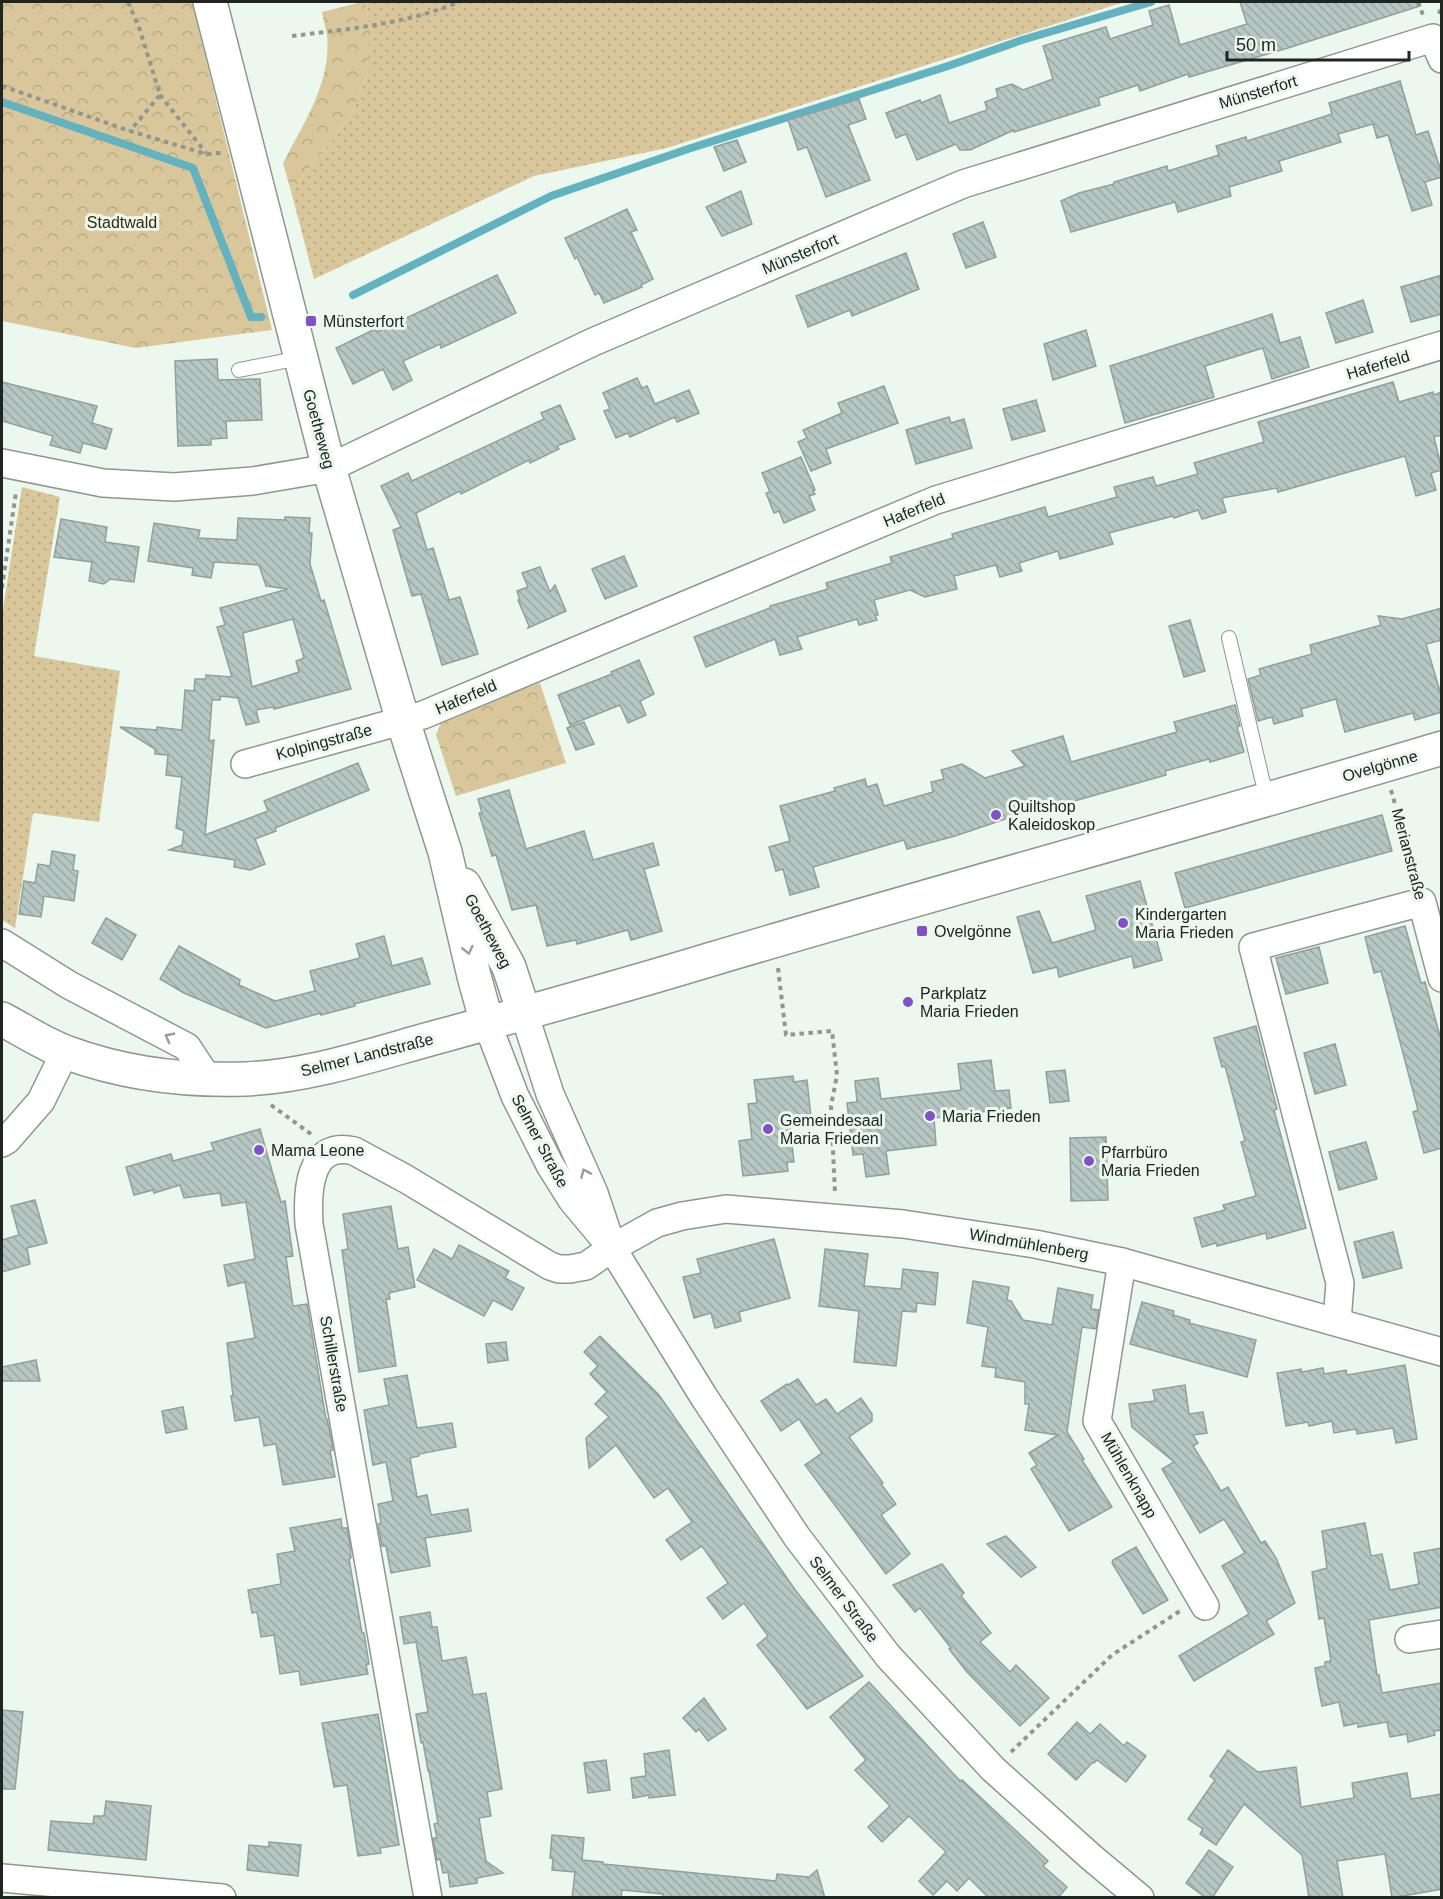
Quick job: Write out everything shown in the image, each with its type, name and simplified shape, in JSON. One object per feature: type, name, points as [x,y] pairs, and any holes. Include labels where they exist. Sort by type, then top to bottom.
[{"type":"main road","name":"Goetheweg","points":[[210,2],[329,468],[445,852],[474,976],[488,1023]]},
{"type":"main road","name":"Ovelgönne","points":[[488,1023],[586,997],[963,885],[1442,748]]},
{"type":"main road","name":"Goetheweg","points":[[445,852],[509,967],[524,1013]]},
{"type":"main road","name":"Selmer Landstraße","points":[[2,1019],[65,1052],[107,1065],[159,1075],[208,1079],[249,1079],[298,1073],[347,1063],[488,1023]]},
{"type":"street","name":"Münsterfort","points":[[11,465],[103,483],[174,487],[253,481],[329,468],[593,342],[963,184],[1437,48]]},
{"type":"street","name":"Haferfeld","points":[[404,721],[445,706],[936,500],[1442,345]]},
{"type":"street","name":"Kolpingstraße","points":[[245,764],[404,721]]},
{"type":"street","name":"Merianstraße","points":[[1422,902],[1442,978]]},
{"type":"street","points":[[1337,1321],[1340,1283],[1253,947],[1422,902]]},
{"type":"street","points":[[2,943],[69,985],[187,1047],[208,1079]]},
{"type":"street","name":"Selmer Straße","points":[[524,1013],[550,1094],[594,1193],[612,1248]]},
{"type":"street","name":"Selmer Straße","points":[[488,1023],[515,1096],[544,1154],[572,1200],[612,1248],[704,1397],[797,1537],[888,1656],[993,1769],[1140,1898]]},
{"type":"street","points":[[2,1143],[41,1101],[65,1052]]},
{"type":"street","points":[[334,1151],[345,1149],[354,1151],[406,1179],[550,1266],[559,1269],[586,1266],[612,1248]]},
{"type":"street","name":"Schillerstraße","points":[[334,1151],[326,1154],[316,1164],[312,1174],[308,1200],[309,1224],[428,1898]]},
{"type":"street","name":"Windmühlenberg","points":[[612,1248],[657,1223],[704,1211],[726,1209],[903,1224],[985,1235],[1122,1262],[1442,1352]]},
{"type":"street","name":"Mühlenknapp","points":[[1122,1262],[1097,1421],[1203,1602]]},
{"type":"street","points":[[1409,1640],[1442,1634]]},
{"type":"street","points":[[2,1878],[222,1898]]},
{"type":"lane","points":[[239,370],[300,358]]},
{"type":"lane","points":[[1229,638],[1268,798]]},
{"type":"path","points":[[2,86],[130,131],[206,154],[160,95],[140,30],[128,2]]},
{"type":"path","points":[[292,36],[380,26],[459,2]]},
{"type":"path","points":[[1437,2],[1440,9]]},
{"type":"path","points":[[130,131],[160,95]]},
{"type":"path","points":[[2,588],[11,465]]},
{"type":"path","name":"Merianstraße","points":[[1384,765],[1422,902]]},
{"type":"path","points":[[778,967],[786,1035],[832,1031],[837,1075],[831,1106],[836,1218]]},
{"type":"path","points":[[265,1101],[334,1151]]},
{"type":"path","points":[[993,1769],[1112,1655],[1203,1602]]},
{"type":"green space","name":"Stadtwald","points":[[2,2],[192,2],[272,330],[136,348],[2,321]]},
{"type":"green space","points":[[365,2],[1124,2],[667,148],[534,176],[314,279],[291,191],[351,116],[369,68],[369,23]]},
{"type":"green space","points":[[365,2],[369,23],[369,68],[351,116],[291,191],[283,163],[307,118],[321,86],[325,69],[327,35],[322,12]]},
{"type":"green space","points":[[22,487],[60,497],[34,656],[120,671],[99,822],[33,813],[15,928],[2,920],[2,615]]},
{"type":"green space","points":[[540,683],[566,763],[456,796],[436,735],[443,717]]},
{"type":"building","points":[[1240,2],[1420,2],[1420,6],[1288,48],[1189,77],[1188,74],[1140,91],[1138,85],[1098,98],[1100,105],[1014,132],[1014,130],[970,150],[960,150],[956,144],[917,160],[906,134],[896,138],[886,113],[940,95],[949,123],[987,110],[985,102],[998,97],[996,89],[1012,84],[1023,90],[1053,79],[1043,46],[1106,27],[1110,39],[1153,25],[1149,11],[1169,5],[1180,45],[1247,24]]},
{"type":"building","points":[[1400,81],[1416,135],[1428,131],[1442,174],[1442,177],[1425,182],[1432,205],[1412,211],[1388,135],[1377,138],[1373,124],[1338,134],[1341,142],[1279,161],[1282,171],[1229,187],[1231,196],[1178,212],[1175,202],[1071,232],[1061,201],[1079,193],[1167,166],[1168,171],[1219,155],[1216,146],[1246,137],[1247,141],[1332,114],[1329,103]]},
{"type":"building","points":[[859,99],[866,119],[848,125],[870,180],[826,197],[807,147],[798,150],[788,120]]},
{"type":"building","points":[[737,140],[746,162],[724,171],[714,147]]},
{"type":"building","points":[[741,191],[752,224],[722,236],[706,207]]},
{"type":"building","points":[[627,209],[637,230],[631,232],[653,279],[641,285],[642,287],[604,303],[599,293],[595,295],[565,238]]},
{"type":"building","points":[[983,222],[996,257],[966,268],[953,234]]},
{"type":"building","points":[[906,253],[919,289],[852,316],[850,310],[808,327],[796,296]]},
{"type":"building","points":[[497,275],[516,313],[441,348],[440,344],[403,361],[412,380],[393,390],[383,369],[353,384],[336,348],[375,329],[377,332]]},
{"type":"building","points":[[1442,275],[1442,314],[1411,322],[1401,287]]},
{"type":"building","points":[[1363,300],[1373,332],[1336,343],[1326,313]]},
{"type":"building","points":[[1272,314],[1280,343],[1300,337],[1309,367],[1272,379],[1263,348],[1205,366],[1214,397],[1125,423],[1110,366]]},
{"type":"building","points":[[1086,330],[1096,366],[1053,380],[1044,344]]},
{"type":"building","points":[[217,359],[218,380],[260,379],[262,420],[226,421],[227,438],[211,439],[211,445],[178,446],[175,361]]},
{"type":"building","points":[[637,378],[642,388],[647,386],[655,404],[689,390],[699,413],[677,422],[675,417],[630,437],[628,433],[616,438],[604,411],[610,409],[603,393]]},
{"type":"building","points":[[2,382],[97,406],[92,423],[112,429],[106,449],[83,443],[80,453],[50,445],[53,436],[2,421]]},
{"type":"building","points":[[1393,382],[1399,402],[1433,392],[1433,395],[1442,392],[1442,435],[1434,437],[1442,470],[1431,473],[1436,490],[1416,496],[1405,456],[1278,492],[1277,488],[1222,498],[1226,512],[1202,519],[1198,510],[1109,533],[1113,544],[1060,559],[1058,551],[1019,563],[1022,571],[1000,577],[996,565],[954,576],[957,589],[925,597],[910,590],[874,600],[877,620],[859,625],[857,619],[797,637],[802,649],[780,655],[775,639],[706,667],[694,637],[770,608],[770,606],[828,589],[826,583],[892,563],[890,557],[953,538],[952,534],[1045,507],[1048,517],[1117,497],[1114,487],[1153,477],[1156,486],[1198,474],[1194,463],[1264,442],[1258,422]]},
{"type":"building","points":[[884,386],[898,423],[826,449],[831,463],[811,471],[798,442],[807,438],[803,430],[842,413],[838,403]]},
{"type":"building","points":[[1036,400],[1045,431],[1012,440],[1003,409]]},
{"type":"building","points":[[560,405],[575,439],[557,446],[559,449],[530,463],[529,460],[461,494],[460,491],[416,513],[427,550],[433,548],[449,600],[460,597],[478,654],[442,665],[421,594],[412,596],[393,530],[401,527],[381,486],[408,473],[412,481],[544,419],[541,413]]},
{"type":"building","points":[[949,417],[951,423],[964,419],[972,448],[916,464],[906,430]]},
{"type":"building","points":[[801,457],[815,490],[813,491],[815,494],[809,496],[815,510],[784,523],[779,511],[774,513],[766,493],[770,492],[762,473]]},
{"type":"building","points":[[285,517],[310,518],[309,533],[312,533],[310,564],[321,601],[324,600],[351,689],[274,709],[273,707],[256,710],[259,722],[246,725],[238,698],[221,696],[220,700],[212,700],[209,741],[214,740],[205,835],[268,811],[264,801],[358,763],[369,790],[275,828],[276,831],[255,839],[265,864],[250,870],[234,867],[235,860],[169,850],[182,845],[184,831],[176,828],[182,777],[166,775],[168,755],[155,754],[155,749],[120,727],[182,730],[185,690],[194,691],[195,679],[206,679],[206,675],[232,677],[217,627],[225,625],[220,608],[288,589],[266,586],[259,565],[214,562],[211,578],[192,575],[193,568],[148,561],[154,523],[200,530],[198,538],[237,540],[238,518],[285,520]],"holes":[[[293,619],[304,658],[296,661],[299,672],[252,687],[243,633]]]},
{"type":"building","points":[[61,519],[107,527],[105,542],[139,547],[134,582],[110,579],[104,584],[89,581],[92,562],[54,557]]},
{"type":"building","points":[[624,556],[637,586],[605,599],[592,569]]},
{"type":"building","points":[[540,567],[550,592],[555,585],[566,611],[528,628],[517,591],[528,587],[522,573]]},
{"type":"building","points":[[1442,608],[1442,640],[1426,644],[1442,698],[1442,712],[1415,720],[1413,713],[1345,732],[1336,699],[1301,709],[1303,716],[1274,724],[1272,717],[1258,721],[1248,679],[1261,675],[1259,669],[1312,654],[1310,645],[1381,625],[1378,616],[1402,619]]},
{"type":"building","points":[[1190,620],[1205,671],[1184,677],[1169,626]]},
{"type":"building","points":[[639,660],[654,694],[640,701],[646,715],[628,723],[620,705],[570,725],[558,695],[612,674],[611,672]]},
{"type":"building","points":[[1235,705],[1240,726],[1237,727],[1244,752],[1165,771],[1166,775],[1032,813],[1032,810],[955,836],[907,849],[904,840],[813,867],[819,887],[790,895],[783,869],[776,871],[769,847],[790,841],[780,806],[835,791],[834,788],[865,779],[867,787],[877,784],[884,806],[933,792],[931,782],[944,779],[941,770],[962,764],[985,778],[1025,766],[1012,751],[1063,736],[1071,762],[1177,732],[1174,722]]},
{"type":"building","points":[[584,722],[594,744],[576,750],[567,728]]},
{"type":"building","points":[[509,790],[526,849],[584,831],[593,860],[653,843],[659,865],[644,869],[662,931],[631,940],[628,930],[577,944],[576,940],[547,946],[536,905],[512,910],[496,855],[492,856],[479,813],[482,813],[478,799]]},
{"type":"building","points":[[1382,815],[1392,851],[1185,908],[1175,873]]},
{"type":"building","points":[[52,851],[75,855],[73,870],[78,871],[74,901],[44,896],[41,917],[19,914],[24,881],[35,883],[38,864],[50,866]]},
{"type":"building","name":"Kindergarten Maria Frieden","points":[[1140,881],[1162,960],[1134,968],[1132,956],[1059,977],[1057,967],[1033,973],[1017,917],[1039,911],[1052,943],[1096,930],[1086,896]]},
{"type":"building","points":[[106,918],[136,935],[122,960],[92,943]]},
{"type":"building","points":[[1405,926],[1421,983],[1425,982],[1442,1043],[1442,1148],[1424,1153],[1413,1112],[1418,1110],[1381,971],[1374,973],[1365,937]]},
{"type":"building","points":[[384,936],[392,966],[422,958],[430,984],[354,1004],[355,1006],[266,1028],[184,993],[160,979],[179,946],[240,980],[239,985],[275,1001],[315,991],[310,971],[360,958],[356,944]]},
{"type":"building","points":[[1319,947],[1328,983],[1286,994],[1276,958]]},
{"type":"building","points":[[1256,1026],[1277,1109],[1274,1110],[1306,1228],[1267,1239],[1266,1233],[1217,1246],[1216,1243],[1202,1247],[1194,1218],[1225,1210],[1223,1205],[1256,1196],[1241,1142],[1245,1141],[1225,1066],[1222,1067],[1214,1038]]},
{"type":"building","points":[[1335,1044],[1346,1085],[1315,1094],[1304,1053]]},
{"type":"building","name":"Maria Frieden","points":[[991,1060],[995,1091],[1009,1090],[1011,1108],[934,1118],[936,1145],[886,1151],[889,1174],[866,1177],[863,1154],[853,1155],[847,1103],[857,1102],[855,1081],[878,1078],[881,1099],[961,1090],[958,1064]]},
{"type":"building","points":[[1065,1070],[1069,1101],[1050,1103],[1046,1072]]},
{"type":"building","name":"Gemeindesaal Maria Frieden","points":[[793,1076],[794,1082],[807,1080],[811,1117],[789,1119],[794,1162],[787,1162],[788,1171],[743,1176],[739,1141],[752,1139],[748,1104],[757,1103],[754,1080]]},
{"type":"building","points":[[260,1129],[281,1202],[285,1201],[293,1256],[286,1257],[293,1306],[307,1304],[332,1443],[333,1450],[330,1451],[335,1477],[283,1485],[276,1444],[264,1446],[259,1417],[235,1421],[231,1396],[233,1396],[227,1343],[255,1338],[245,1282],[228,1286],[224,1265],[255,1259],[246,1202],[222,1206],[220,1193],[184,1198],[180,1185],[154,1193],[153,1190],[134,1195],[126,1167],[171,1154],[173,1161],[214,1150],[211,1143]]},
{"type":"building","name":"Pfarrbüro Maria Frieden","points":[[1106,1137],[1108,1200],[1071,1201],[1070,1138]]},
{"type":"building","points":[[1366,1142],[1377,1179],[1339,1190],[1329,1152]]},
{"type":"building","points":[[35,1200],[47,1243],[27,1248],[30,1264],[2,1272],[2,1240],[19,1235],[11,1206]]},
{"type":"building","points":[[391,1206],[398,1249],[408,1247],[415,1287],[389,1293],[390,1299],[386,1299],[396,1366],[359,1372],[342,1250],[348,1249],[343,1214]]},
{"type":"building","points":[[1393,1232],[1402,1268],[1363,1278],[1354,1242]]},
{"type":"building","points":[[774,1239],[790,1298],[739,1312],[741,1321],[715,1328],[711,1313],[694,1318],[683,1277],[701,1273],[697,1259]]},
{"type":"building","points":[[459,1245],[509,1271],[505,1278],[524,1288],[512,1310],[493,1300],[484,1316],[417,1280],[434,1249],[452,1259]]},
{"type":"building","points":[[825,1249],[868,1254],[864,1286],[901,1289],[903,1269],[938,1273],[935,1305],[917,1303],[916,1312],[902,1311],[896,1366],[854,1362],[859,1311],[819,1306]]},
{"type":"building","points":[[973,1281],[1009,1287],[1007,1300],[1011,1301],[1023,1320],[1052,1325],[1058,1288],[1093,1295],[1091,1309],[1099,1310],[1096,1329],[1082,1327],[1067,1432],[1112,1507],[1069,1531],[1031,1469],[1037,1465],[1029,1453],[1058,1435],[1025,1430],[1029,1404],[1025,1404],[1025,1382],[995,1377],[996,1368],[982,1366],[988,1327],[967,1323]]},
{"type":"building","points":[[1142,1302],[1174,1311],[1173,1315],[1190,1320],[1189,1323],[1256,1340],[1247,1377],[1130,1344]]},
{"type":"building","points":[[600,1336],[659,1395],[796,1591],[863,1676],[807,1709],[757,1645],[768,1636],[744,1603],[723,1619],[707,1598],[728,1583],[702,1546],[681,1560],[666,1540],[692,1522],[668,1488],[654,1498],[616,1445],[589,1468],[586,1438],[609,1417],[595,1404],[607,1392],[590,1374],[598,1366],[584,1352]]},
{"type":"building","points":[[506,1342],[508,1360],[488,1363],[486,1344]]},
{"type":"building","points":[[36,1360],[40,1381],[2,1381],[2,1367]]},
{"type":"building","points":[[1405,1365],[1417,1439],[1396,1443],[1393,1428],[1357,1434],[1356,1429],[1334,1433],[1332,1421],[1309,1426],[1308,1422],[1286,1426],[1277,1373],[1323,1368],[1324,1374],[1346,1370],[1347,1375]]},
{"type":"building","points":[[407,1375],[417,1428],[452,1423],[456,1447],[410,1458],[417,1497],[427,1495],[431,1515],[468,1509],[471,1531],[425,1538],[430,1566],[391,1573],[386,1546],[382,1546],[378,1524],[381,1523],[378,1504],[393,1501],[386,1462],[373,1465],[364,1410],[389,1405],[384,1379]]},
{"type":"building","points":[[798,1379],[816,1405],[826,1399],[837,1414],[861,1398],[872,1414],[872,1421],[849,1437],[896,1504],[881,1515],[910,1554],[886,1574],[805,1465],[822,1453],[799,1419],[781,1431],[761,1401]]},
{"type":"building","points":[[1185,1385],[1189,1414],[1203,1412],[1207,1433],[1193,1435],[1198,1443],[1193,1446],[1221,1491],[1228,1487],[1261,1543],[1265,1541],[1276,1558],[1295,1603],[1266,1621],[1274,1634],[1194,1681],[1179,1656],[1249,1614],[1222,1566],[1245,1553],[1224,1519],[1200,1533],[1162,1469],[1174,1462],[1132,1427],[1129,1404],[1155,1401],[1153,1390]]},
{"type":"building","points":[[183,1407],[187,1429],[166,1433],[162,1411]]},
{"type":"building","points":[[341,1519],[342,1528],[347,1528],[351,1558],[349,1559],[362,1633],[364,1633],[369,1664],[366,1665],[368,1674],[301,1685],[299,1671],[280,1674],[274,1635],[261,1637],[257,1612],[252,1613],[248,1590],[281,1584],[277,1554],[295,1551],[290,1528]]},
{"type":"building","points":[[1365,1523],[1371,1556],[1382,1554],[1390,1590],[1419,1584],[1414,1553],[1442,1548],[1442,1607],[1369,1620],[1382,1693],[1442,1683],[1442,1730],[1434,1731],[1435,1735],[1408,1742],[1407,1734],[1390,1737],[1387,1722],[1358,1727],[1358,1723],[1344,1726],[1339,1702],[1322,1706],[1315,1668],[1325,1666],[1325,1662],[1331,1661],[1324,1618],[1319,1619],[1312,1572],[1327,1568],[1322,1531]]},
{"type":"building","points":[[1006,1536],[1036,1567],[1021,1577],[987,1544]]},
{"type":"building","points":[[1136,1547],[1168,1600],[1143,1614],[1112,1563],[1113,1560]]},
{"type":"building","points":[[942,1564],[964,1593],[961,1596],[991,1633],[980,1642],[1010,1672],[1016,1665],[1049,1698],[1020,1726],[967,1672],[920,1608],[915,1612],[893,1585]]},
{"type":"building","points":[[430,1612],[432,1627],[437,1627],[442,1661],[466,1657],[473,1695],[486,1693],[502,1789],[487,1792],[491,1816],[479,1818],[486,1861],[503,1873],[477,1878],[477,1883],[450,1887],[448,1872],[443,1873],[440,1859],[437,1860],[433,1838],[437,1838],[434,1824],[438,1823],[416,1714],[428,1712],[416,1642],[404,1644],[400,1617]]},
{"type":"building","points":[[869,1682],[960,1781],[962,1780],[1048,1861],[1043,1866],[1067,1887],[1058,1898],[989,1898],[969,1878],[957,1891],[947,1881],[933,1895],[919,1881],[946,1852],[909,1816],[882,1842],[868,1827],[890,1806],[855,1770],[866,1760],[830,1717]]},
{"type":"building","points":[[704,1698],[726,1729],[708,1741],[699,1729],[696,1732],[683,1718]]},
{"type":"building","points":[[2,1710],[23,1712],[15,1789],[2,1789]]},
{"type":"building","points":[[378,1714],[399,1845],[380,1848],[381,1853],[358,1856],[347,1785],[334,1787],[322,1723]]},
{"type":"building","points":[[1077,1722],[1090,1734],[1100,1724],[1124,1746],[1127,1742],[1146,1756],[1126,1782],[1097,1760],[1076,1780],[1048,1754]]},
{"type":"building","points":[[669,1750],[675,1795],[649,1798],[649,1795],[633,1798],[631,1778],[646,1776],[644,1754]]},
{"type":"building","points":[[1228,1750],[1258,1772],[1296,1767],[1301,1807],[1354,1798],[1352,1783],[1407,1773],[1411,1799],[1442,1794],[1442,1889],[1392,1898],[1385,1854],[1337,1861],[1343,1898],[1309,1898],[1302,1855],[1244,1804],[1216,1845],[1200,1834],[1203,1829],[1188,1819],[1215,1780],[1210,1776]]},
{"type":"building","points":[[606,1760],[610,1790],[588,1793],[584,1763]]},
{"type":"building","points":[[106,1801],[151,1806],[146,1860],[48,1850],[51,1821],[93,1824],[94,1816],[104,1816]]},
{"type":"building","points":[[552,1835],[584,1838],[582,1860],[603,1862],[603,1864],[776,1881],[777,1874],[809,1877],[817,1870],[825,1898],[663,1898],[663,1894],[622,1890],[621,1898],[572,1898],[575,1872],[552,1870],[553,1859],[550,1858]]},
{"type":"building","points":[[269,1842],[301,1845],[298,1876],[247,1870],[249,1845],[269,1847]]},
{"type":"building","points":[[1209,1850],[1233,1867],[1212,1898],[1206,1898],[1186,1883]]},
{"type":"waterway","points":[[353,295],[551,196],[1022,40],[1151,2]]},
{"type":"waterway","points":[[2,102],[193,168],[251,317],[261,317]]},
{"type":"place","name":"Münsterfort","points":[[311,321]]},
{"type":"place","name":"Quiltshop Kaleidoskop","points":[[996,815]]},
{"type":"place","name":"Kindergarten Maria Frieden","points":[[1123,923]]},
{"type":"place","name":"Ovelgönne","points":[[922,931]]},
{"type":"place","name":"Parkplatz Maria Frieden","points":[[908,1002]]},
{"type":"place","name":"Maria Frieden","points":[[930,1116]]},
{"type":"place","name":"Gemeindesaal Maria Frieden","points":[[768,1129]]},
{"type":"place","name":"Mama Leone","points":[[259,1150]]},
{"type":"place","name":"Pfarrbüro Maria Frieden","points":[[1089,1161]]}]
